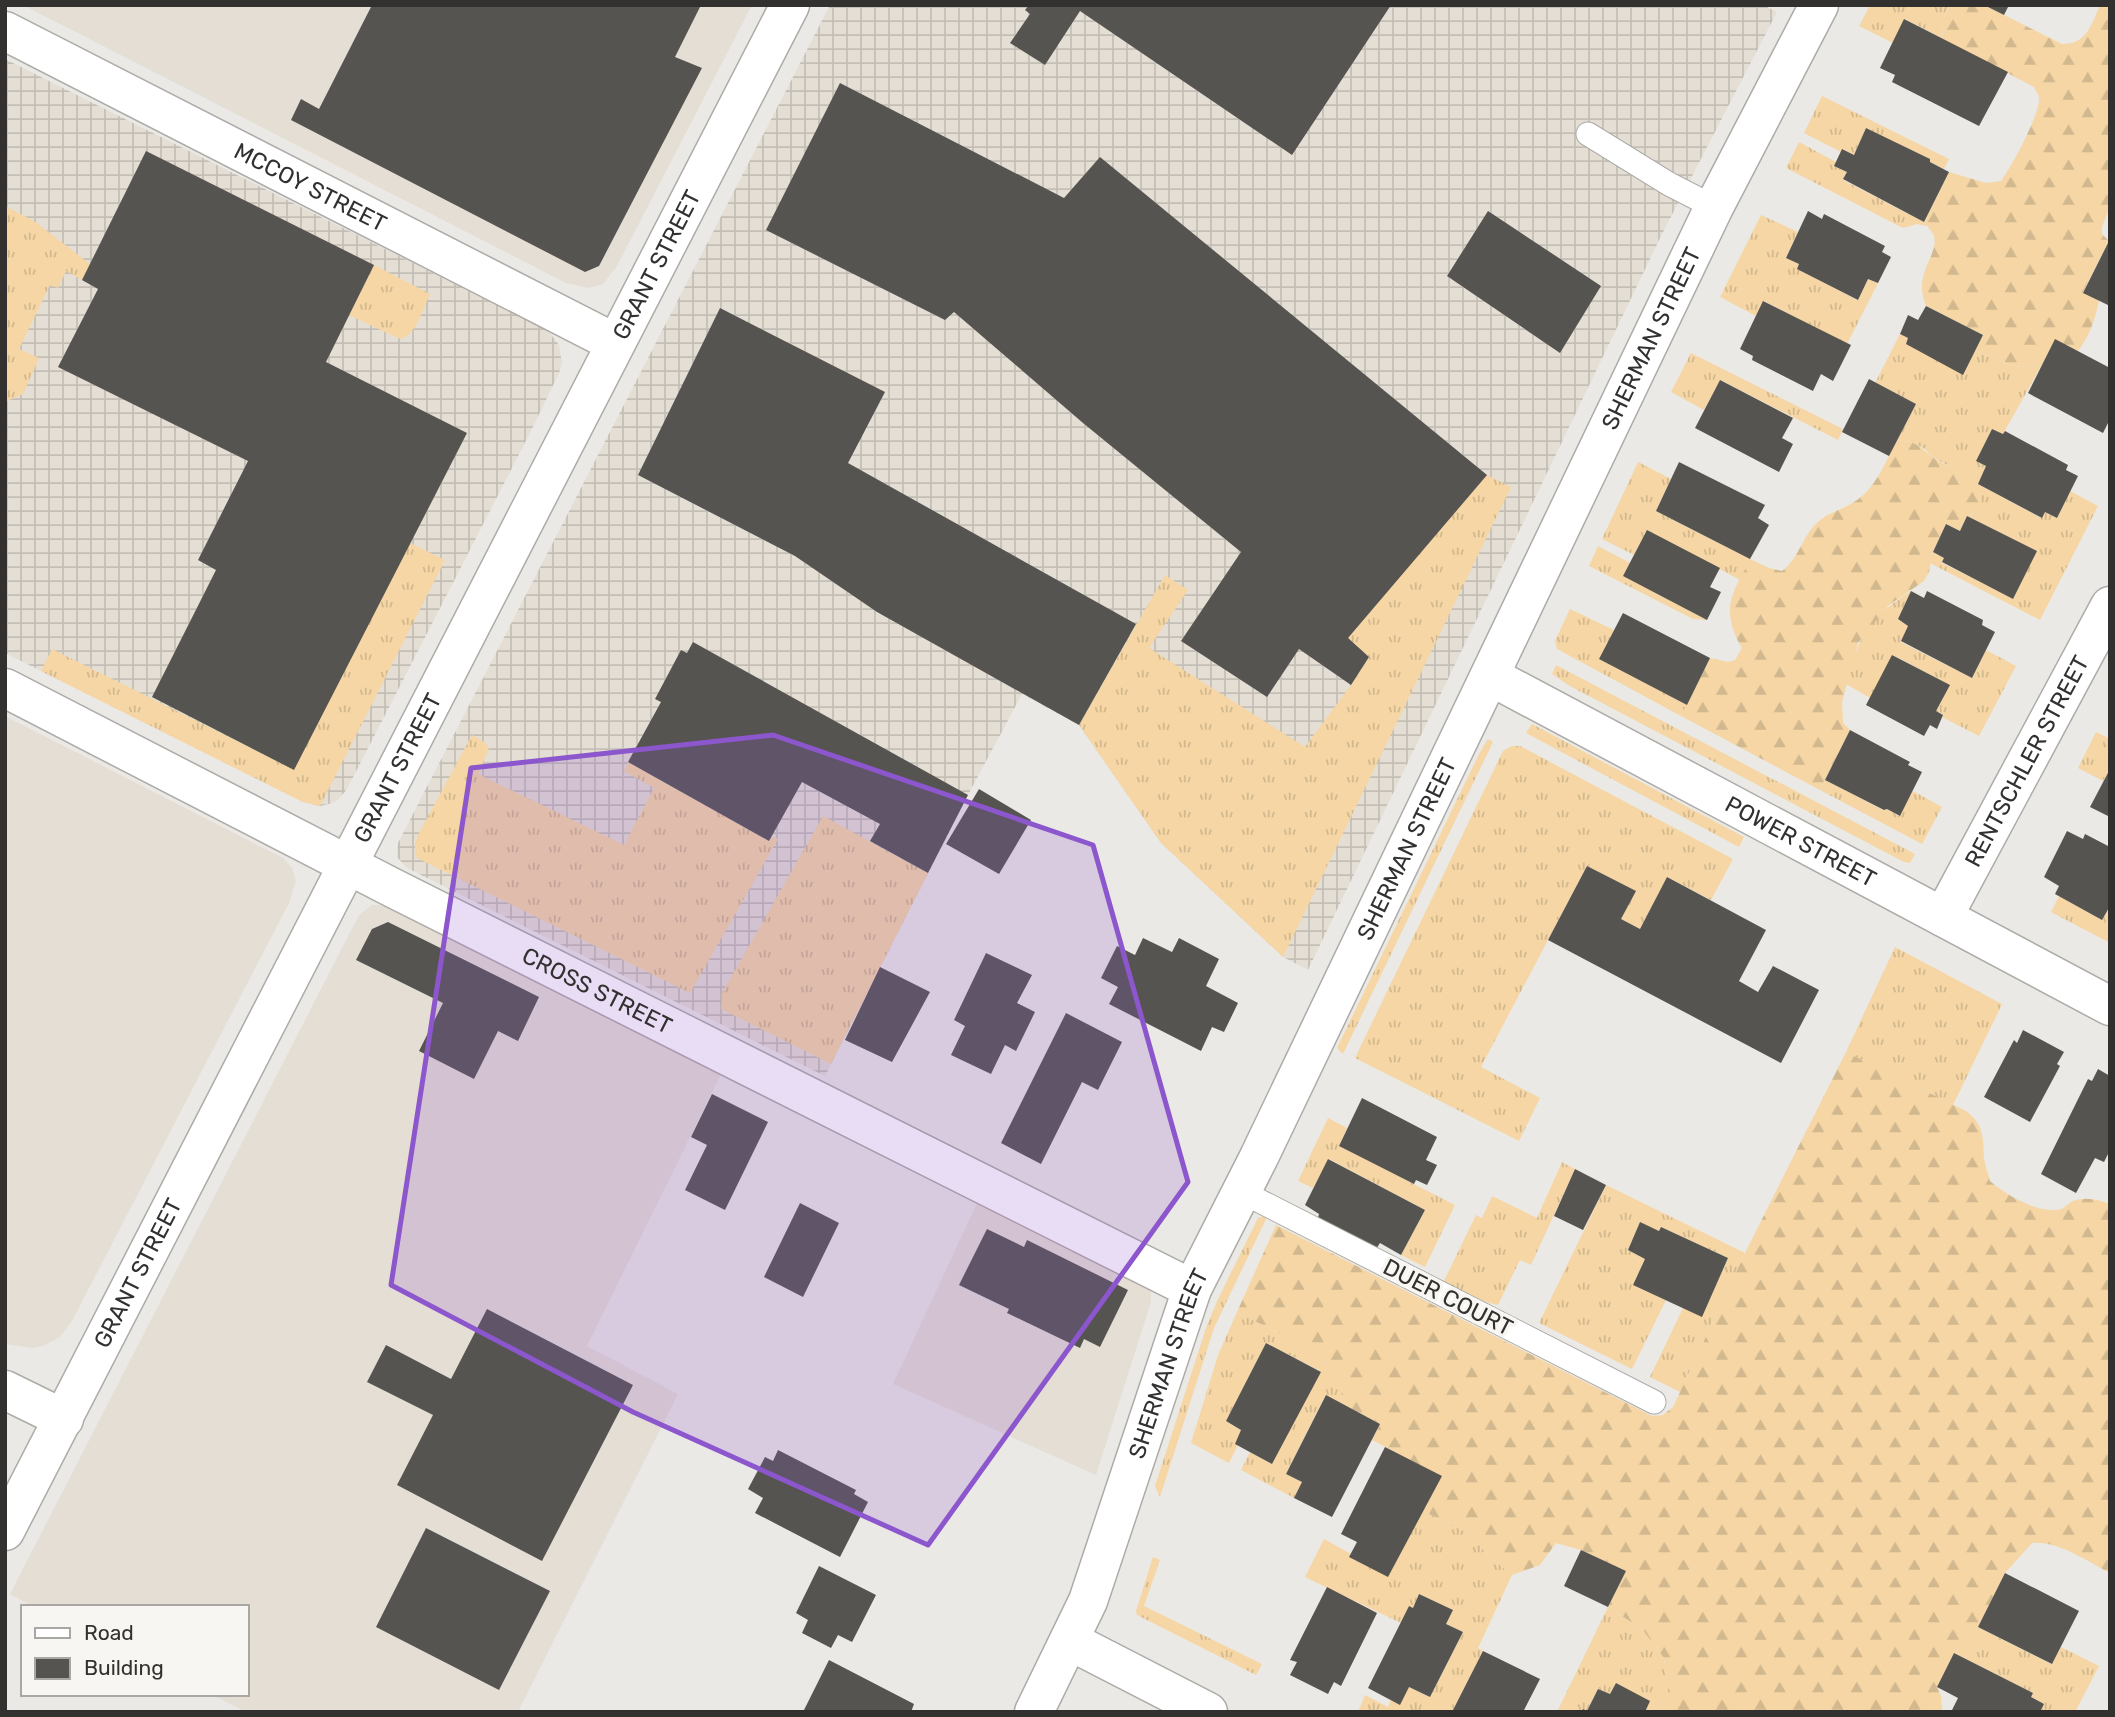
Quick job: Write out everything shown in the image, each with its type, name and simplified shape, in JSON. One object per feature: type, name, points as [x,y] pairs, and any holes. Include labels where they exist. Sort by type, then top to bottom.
[{"type":"street","name":"GRANT STREET","points":[[5,1531],[615,343],[704,177],[790,5]]},
{"type":"street","name":"SHERMAN STREET","points":[[1034,1712],[1088,1601],[1192,1289],[1242,1192],[1714,207],[1819,5]]},
{"type":"street","name":"MCCOY STREET","points":[[5,31],[615,343]]},
{"type":"street","name":"RENTSCHLER STREET","points":[[1943,917],[2110,606]]},
{"type":"street","name":"POWER STREET","points":[[1490,676],[2110,1006]]},
{"type":"street","name":"CROSS STREET","points":[[5,688],[347,864],[1192,1289]]},
{"type":"street","points":[[5,1390],[64,1419]]},
{"type":"street","points":[[1069,1641],[1208,1712]]},
{"type":"lane","points":[[1588,134],[1669,184],[1714,207]]},
{"type":"lane","name":"DUER COURT","points":[[1242,1192],[1654,1402]]},
{"type":"highlighted area","points":[[773,735],[1093,845],[1188,1182],[928,1545],[633,1412],[391,1285],[471,768]]},
{"type":"shaded area","points":[[23,5],[752,5],[617,266],[603,284],[589,288],[566,283]]},
{"type":"shaded area","points":[[830,5],[1763,5],[1777,12],[1661,236],[1308,970],[1283,957],[1161,843],[1079,725],[1022,694],[825,1076],[407,868],[397,857],[398,843]]},
{"type":"shaded area","points":[[5,59],[541,327],[549,332],[559,345],[562,363],[559,373],[531,431],[347,789],[333,803],[320,806],[303,802],[5,653]]},
{"type":"shaded area","points":[[5,716],[283,858],[292,868],[296,881],[289,903],[72,1321],[60,1337],[33,1348],[5,1344]]},
{"type":"shaded area","points":[[372,905],[393,909],[722,1072],[587,1346],[678,1394],[518,1712],[246,1712],[215,1696],[248,1696],[248,1605],[30,1605],[10,1594],[359,915]]},
{"type":"shaded area","points":[[978,1201],[1149,1288],[1151,1292],[1151,1302],[1096,1475],[893,1384]]},
{"type":"green space","points":[[1870,5],[1949,5],[1943,22],[1943,39],[1905,19],[1893,43],[1859,26]]},
{"type":"green space","points":[[1949,5],[1984,5],[2062,44],[2077,41],[2082,37],[2091,26],[2100,5],[2110,5],[2110,206],[2102,227],[2102,234],[2109,241],[2083,292],[2099,300],[2092,327],[2078,351],[2055,340],[2040,368],[2014,366],[1975,351],[1983,335],[1926,306],[1922,284],[1935,244],[1933,234],[1924,222],[1949,172],[1986,183],[2001,181],[2024,140],[2035,115],[2039,97],[2034,87],[1943,39],[1942,23]]},
{"type":"green space","points":[[1822,96],[1949,159],[1944,169],[1866,128],[1854,155],[1843,149],[1841,152],[1804,133]]},
{"type":"green space","points":[[1799,142],[1836,162],[1834,166],[1847,172],[1843,180],[1927,226],[1917,224],[1903,228],[1786,168]]},
{"type":"green space","points":[[5,206],[34,221],[90,264],[82,280],[66,271],[58,288],[50,285],[19,349],[39,358],[23,394],[5,402]]},
{"type":"green space","points":[[1761,215],[1798,232],[1786,257],[1799,264],[1798,269],[1857,300],[1868,279],[1878,283],[1847,344],[1764,301],[1756,316],[1720,297]]},
{"type":"green space","points":[[374,265],[430,294],[415,327],[406,337],[400,339],[349,315]]},
{"type":"green space","points":[[1900,334],[1908,338],[1906,344],[1975,351],[2014,366],[2040,368],[2003,434],[1992,429],[1976,461],[1986,466],[1978,484],[1932,457],[1925,449],[1911,442],[1897,440],[1916,404],[1875,383]]},
{"type":"green space","points":[[1691,353],[1843,429],[1838,440],[1720,380],[1704,410],[1671,392]]},
{"type":"green space","points":[[1897,440],[1916,445],[1935,459],[1969,476],[1981,489],[1981,498],[1978,507],[1967,516],[1960,531],[1946,524],[1924,581],[1889,605],[1858,643],[1842,702],[1843,723],[1850,730],[1820,790],[1681,716],[1710,658],[1728,662],[1735,660],[1742,648],[1735,636],[1730,608],[1735,590],[1750,559],[1782,571],[1792,561],[1818,522],[1854,502],[1868,490]]},
{"type":"green space","points":[[1638,462],[1671,479],[1656,511],[1750,559],[1740,580],[1647,530],[1634,555],[1602,539]]},
{"type":"green space","points":[[1487,475],[1511,487],[1283,957],[1161,843],[1079,725],[1165,575],[1188,590],[1149,648],[1305,747],[1369,657],[1345,636]]},
{"type":"green space","points":[[1978,484],[2041,518],[2045,512],[2057,518],[2070,491],[2098,506],[2040,620],[1930,563],[1933,552],[1944,558],[1942,563],[2013,598],[2036,551],[1967,516],[1973,513]]},
{"type":"green space","points":[[410,543],[445,560],[320,806],[303,802],[41,671],[52,649],[293,769]]},
{"type":"green space","points":[[1598,546],[1630,563],[1624,576],[1707,620],[1693,619],[1589,566]]},
{"type":"green space","points":[[1911,591],[1898,619],[1908,626],[1901,642],[1972,678],[1986,650],[2016,666],[1979,736],[1942,717],[1943,715],[1936,711],[1949,685],[1893,655],[1870,698],[1846,684],[1855,654],[1867,630],[1885,610]]},
{"type":"green space","points":[[1570,609],[1614,630],[1600,659],[1687,705],[1681,716],[1557,649],[1555,641]]},
{"type":"green space","points":[[1556,665],[1915,854],[1910,863],[1904,862],[1568,685],[1552,674]]},
{"type":"green space","points":[[1532,724],[1744,837],[1739,847],[1526,733]]},
{"type":"green space","points":[[2096,732],[2110,739],[2110,769],[2103,781],[2078,768]]},
{"type":"green space","points":[[472,735],[489,748],[478,774],[624,845],[654,788],[624,771],[628,762],[769,841],[772,837],[778,839],[690,993],[417,858],[415,846],[418,835]]},
{"type":"green space","points":[[1488,739],[1493,742],[1343,1054],[1337,1048]]},
{"type":"green space","points":[[1512,746],[1520,746],[1733,859],[1711,900],[1667,877],[1640,929],[1621,919],[1635,891],[1587,866],[1481,1067],[1540,1098],[1519,1141],[1355,1058],[1503,751]]},
{"type":"green space","points":[[1825,780],[1899,816],[1913,791],[1942,807],[1922,844],[1820,790]]},
{"type":"green space","points":[[823,816],[928,873],[831,1064],[721,1009],[722,993]]},
{"type":"green space","points":[[2059,896],[2102,920],[2110,906],[2110,943],[2051,912]]},
{"type":"green space","points":[[1895,947],[2002,1004],[1953,1105],[1846,1052]]},
{"type":"green space","points":[[1846,1052],[1972,1116],[1981,1132],[1984,1161],[1990,1181],[2014,1198],[2053,1210],[2062,1209],[2080,1199],[2110,1204],[2110,1573],[2062,1548],[2032,1543],[2005,1573],[1978,1627],[1954,1653],[1937,1687],[1941,1696],[1942,1712],[1658,1712],[1668,1692],[1664,1658],[1642,1629],[1608,1607],[1625,1571],[1581,1550],[1556,1543],[1540,1565],[1512,1575],[1489,1556],[1468,1533],[1423,1511],[1441,1476],[1372,1440],[1380,1424],[1340,1403],[1342,1389],[1334,1370],[1310,1350],[1237,1312],[1276,1225],[1652,1416],[1663,1415],[1673,1407],[1745,1253]]},
{"type":"green space","points":[[1328,1118],[1347,1128],[1339,1146],[1455,1205],[1425,1267],[1401,1255],[1425,1210],[1329,1159],[1313,1188],[1298,1181]]},
{"type":"green space","points":[[1562,1162],[1575,1169],[1531,1265],[1520,1260],[1498,1305],[1464,1297],[1442,1285],[1476,1215],[1482,1218],[1492,1196],[1537,1218]]},
{"type":"green space","points":[[1606,1185],[1745,1253],[1680,1392],[1650,1377],[1683,1308],[1702,1316],[1728,1258],[1661,1227],[1659,1231],[1640,1223],[1628,1250],[1645,1259],[1633,1285],[1666,1300],[1632,1369],[1539,1323]]},
{"type":"green space","points":[[1268,1215],[1214,1328],[1160,1497],[1155,1486],[1207,1325],[1258,1218]]},
{"type":"green space","points":[[1237,1312],[1310,1350],[1334,1370],[1341,1384],[1340,1403],[1325,1396],[1286,1474],[1302,1482],[1294,1498],[1241,1470],[1250,1452],[1272,1464],[1320,1371],[1266,1343],[1226,1421],[1241,1430],[1238,1445],[1229,1463],[1191,1443],[1218,1355]]},
{"type":"green space","points":[[1423,1511],[1468,1533],[1489,1556],[1512,1575],[1478,1648],[1483,1651],[1452,1712],[1358,1712],[1365,1695],[1388,1707],[1391,1700],[1409,1687],[1430,1697],[1463,1632],[1446,1624],[1453,1610],[1419,1594],[1413,1608],[1409,1607],[1401,1623],[1305,1577],[1324,1539],[1351,1554],[1349,1556]]},
{"type":"green space","points":[[1153,1557],[1160,1560],[1144,1606],[1262,1664],[1256,1675],[1137,1615]]},
{"type":"green space","points":[[1608,1607],[1642,1629],[1664,1658],[1668,1692],[1658,1712],[1645,1712],[1616,1683],[1610,1694],[1598,1689],[1587,1711],[1583,1709],[1581,1712],[1557,1712]]},
{"type":"green space","points":[[1978,1627],[2051,1664],[2061,1647],[2099,1666],[2075,1712],[2043,1712],[2041,1711],[2044,1704],[2031,1697],[2033,1693],[1954,1653]]},
{"type":"building","points":[[372,5],[701,5],[675,57],[702,68],[599,266],[585,272],[291,120],[301,99],[319,109]]},
{"type":"building","points":[[1029,5],[1391,5],[1292,155],[1080,11],[1045,65],[1010,43],[1030,14],[1025,10]]},
{"type":"building","points":[[1984,5],[2009,5],[2004,15]]},
{"type":"building","points":[[1904,19],[2008,72],[1979,126],[1892,82],[1895,75],[1880,68]]},
{"type":"building","points":[[840,83],[1064,198],[1100,157],[1487,475],[1348,638],[1369,657],[1351,685],[1299,649],[1267,697],[1181,641],[1241,552],[1083,423],[954,312],[945,320],[766,230]]},
{"type":"building","points":[[1866,128],[1930,159],[1930,162],[1949,172],[1924,222],[1843,179],[1847,172],[1834,166],[1842,149],[1854,155]]},
{"type":"building","points":[[146,151],[374,265],[326,362],[467,433],[294,770],[152,697],[216,570],[198,560],[248,461],[58,367],[98,289],[82,280]]},
{"type":"building","points":[[1488,211],[1601,286],[1560,353],[1447,276]]},
{"type":"building","points":[[1808,211],[1822,219],[1824,214],[1885,246],[1882,252],[1891,257],[1878,283],[1868,279],[1858,300],[1797,269],[1799,264],[1786,258]]},
{"type":"building","points":[[2110,239],[2110,306],[2083,293]]},
{"type":"building","points":[[1763,301],[1851,345],[1833,381],[1821,374],[1813,391],[1752,360],[1753,356],[1740,349]]},
{"type":"building","points":[[1926,306],[1983,335],[1963,375],[1906,344],[1908,338],[1900,334],[1908,315],[1918,320]]},
{"type":"building","points":[[720,308],[885,392],[848,463],[1136,624],[1079,725],[877,612],[795,556],[638,475]]},
{"type":"building","points":[[2055,339],[2110,368],[2110,419],[2103,433],[2028,393]]},
{"type":"building","points":[[1869,379],[1916,404],[1889,456],[1842,432]]},
{"type":"building","points":[[1720,380],[1793,418],[1782,438],[1793,444],[1779,472],[1695,428]]},
{"type":"building","points":[[1992,429],[2003,434],[2005,431],[2068,465],[2066,470],[2078,476],[2057,518],[2045,512],[2042,518],[1978,484],[1986,466],[1976,461]]},
{"type":"building","points":[[1679,462],[1765,505],[1758,518],[1769,525],[1750,559],[1656,511]]},
{"type":"building","points":[[1967,516],[2037,551],[2013,599],[1942,562],[1944,558],[1933,552],[1946,524],[1960,531]]},
{"type":"building","points":[[1647,530],[1720,568],[1710,587],[1721,592],[1707,620],[1623,576]]},
{"type":"building","points":[[1911,591],[1924,598],[1927,591],[1983,620],[1982,625],[1995,632],[1972,678],[1901,641],[1908,626],[1898,619]]},
{"type":"building","points":[[1623,613],[1710,658],[1687,705],[1599,659]]},
{"type":"building","points":[[693,642],[968,795],[928,873],[870,841],[880,824],[802,782],[769,841],[628,762],[661,702],[655,699],[681,650],[687,653]]},
{"type":"building","points":[[1892,655],[1950,685],[1936,711],[1943,715],[1937,729],[1930,725],[1924,736],[1866,705]]},
{"type":"building","points":[[1850,730],[1910,762],[1908,765],[1922,772],[1900,816],[1825,780]]},
{"type":"building","points":[[2110,769],[2110,817],[2090,807]]},
{"type":"building","points":[[979,789],[1031,820],[999,874],[946,844]]},
{"type":"building","points":[[2067,831],[2083,839],[2085,834],[2110,847],[2110,906],[2102,920],[2055,894],[2059,886],[2044,877]]},
{"type":"building","points":[[1587,866],[1636,891],[1621,919],[1640,929],[1667,877],[1766,930],[1739,981],[1758,992],[1773,966],[1819,990],[1781,1063],[1548,940]]},
{"type":"building","points":[[388,922],[539,997],[518,1041],[498,1031],[474,1079],[419,1051],[443,1003],[356,960],[372,929]]},
{"type":"building","points":[[1143,938],[1172,952],[1179,938],[1219,959],[1206,986],[1238,1003],[1224,1032],[1212,1027],[1201,1051],[1109,1004],[1118,987],[1101,978],[1117,946],[1135,955]]},
{"type":"building","points":[[986,953],[1032,975],[1017,1003],[1035,1012],[1016,1051],[1005,1045],[991,1074],[951,1055],[965,1026],[954,1020]]},
{"type":"building","points":[[880,967],[930,992],[892,1062],[845,1040]]},
{"type":"building","points":[[1066,1013],[1122,1042],[1098,1090],[1082,1082],[1041,1164],[1001,1143]]},
{"type":"building","points":[[2023,1030],[2064,1052],[2057,1064],[2060,1066],[2030,1122],[1984,1097],[2014,1040],[2017,1043]]},
{"type":"building","points":[[2098,1069],[2110,1076],[2110,1150],[2104,1162],[2095,1158],[2076,1193],[2041,1174],[2088,1079],[2092,1081]]},
{"type":"building","points":[[712,1094],[768,1122],[725,1210],[685,1190],[707,1145],[691,1137]]},
{"type":"building","points":[[1362,1098],[1437,1137],[1426,1160],[1437,1165],[1427,1185],[1416,1180],[1414,1184],[1339,1146]]},
{"type":"building","points":[[1328,1159],[1425,1210],[1401,1255],[1380,1243],[1376,1249],[1318,1218],[1319,1214],[1305,1205]]},
{"type":"building","points":[[1575,1169],[1606,1185],[1583,1230],[1554,1216]]},
{"type":"building","points":[[800,1203],[839,1223],[803,1297],[764,1277]]},
{"type":"building","points":[[1640,1222],[1659,1231],[1661,1227],[1728,1258],[1702,1317],[1633,1285],[1645,1259],[1628,1250]]},
{"type":"building","points":[[987,1229],[1024,1247],[1027,1240],[1128,1290],[1100,1347],[1084,1339],[1080,1348],[1007,1313],[1009,1309],[959,1285]]},
{"type":"building","points":[[487,1309],[633,1385],[542,1561],[397,1485],[433,1415],[367,1382],[386,1345],[451,1379]]},
{"type":"building","points":[[1266,1343],[1321,1372],[1272,1464],[1235,1444],[1241,1430],[1226,1421]]},
{"type":"building","points":[[1326,1395],[1380,1424],[1332,1517],[1294,1498],[1302,1482],[1286,1474]]},
{"type":"building","points":[[1385,1447],[1442,1476],[1388,1577],[1349,1557],[1357,1542],[1341,1534]]},
{"type":"building","points":[[778,1450],[856,1490],[854,1494],[868,1502],[840,1557],[755,1513],[763,1498],[748,1489],[765,1457],[773,1461]]},
{"type":"building","points":[[426,1528],[550,1591],[499,1690],[376,1627]]},
{"type":"building","points":[[1581,1550],[1626,1571],[1608,1607],[1564,1586]]},
{"type":"building","points":[[819,1566],[876,1595],[852,1642],[838,1635],[831,1648],[802,1633],[808,1620],[796,1613]]},
{"type":"building","points":[[2005,1573],[2079,1611],[2052,1664],[1978,1627]]},
{"type":"building","points":[[1327,1587],[1377,1613],[1341,1686],[1334,1682],[1328,1694],[1290,1675],[1297,1662],[1290,1660]]},
{"type":"building","points":[[1419,1594],[1453,1610],[1446,1624],[1463,1632],[1430,1697],[1409,1687],[1400,1705],[1368,1688],[1409,1606],[1413,1608]]},
{"type":"building","points":[[1483,1651],[1540,1679],[1523,1712],[1452,1712]]},
{"type":"building","points":[[1954,1653],[2033,1693],[2031,1697],[2044,1704],[2040,1712],[1952,1710],[1958,1698],[1937,1687]]},
{"type":"building","points":[[829,1660],[914,1704],[911,1712],[803,1712]]},
{"type":"building","points":[[1616,1683],[1650,1701],[1645,1712],[1581,1712],[1583,1709],[1587,1711],[1598,1689],[1610,1694]]}]
